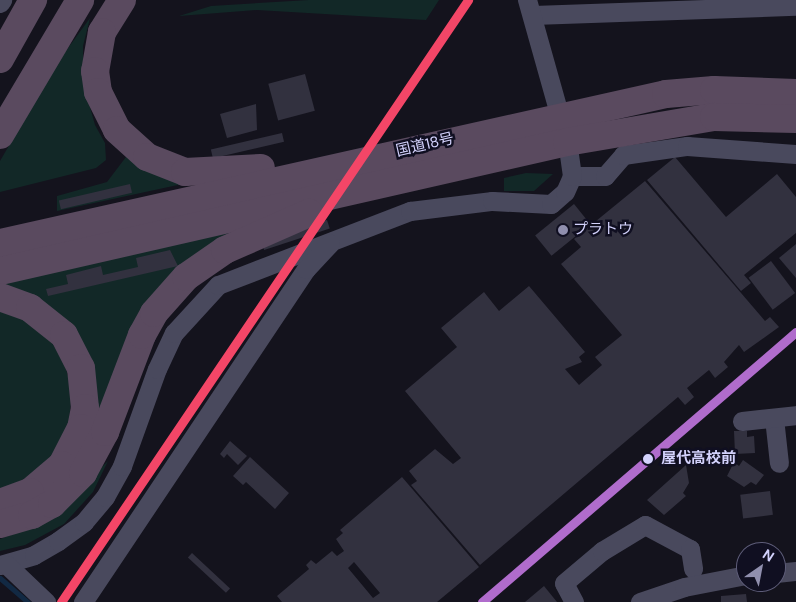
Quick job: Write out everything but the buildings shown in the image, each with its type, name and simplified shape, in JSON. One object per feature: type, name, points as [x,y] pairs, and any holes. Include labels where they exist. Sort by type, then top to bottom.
[{"type":"highway","points":[[0,59],[34,0]]},
{"type":"highway","points":[[0,101],[60,0]]},
{"type":"highway","points":[[0,135],[80,0]]},
{"type":"highway","points":[[122,0],[102,32],[97,52],[98,92],[117,130],[147,157],[165,166],[185,172],[232,172],[429,144]]},
{"type":"highway","name":"国道18号","points":[[0,243],[429,144],[666,94],[714,90],[796,93]]},
{"type":"highway","name":"国道18号","points":[[0,271],[394,179],[567,142],[714,117],[796,119]]},
{"type":"highway","points":[[0,524],[32,514],[52,504],[83,473],[105,432],[142,335],[154,313],[186,277],[248,238],[394,179]]},
{"type":"highway","points":[[0,297],[30,308],[64,335],[81,368],[85,408],[81,428],[62,466],[30,492],[0,504]]},
{"type":"street","points":[[0,4],[2,0]]},
{"type":"street","points":[[46,602],[4,565],[58,541],[84,522],[106,497],[122,466],[156,369],[174,334],[218,285],[336,237],[410,211],[492,200],[551,204],[565,192],[572,176],[567,142],[530,7],[796,6]]},
{"type":"street","points":[[572,176],[605,176],[623,155],[688,146],[796,154]]},
{"type":"street","points":[[83,602],[306,269],[336,237]]},
{"type":"street","points":[[742,421],[796,415]]},
{"type":"street","points":[[774,418],[779,464]]},
{"type":"street","points":[[574,602],[564,584],[602,551],[645,525],[690,549],[694,569]]},
{"type":"street","points":[[640,602],[684,587],[736,577]]},
{"type":"green space","points":[[309,0],[439,0],[426,20],[257,10],[179,16],[211,6]]},
{"type":"green space","points":[[90,18],[83,46],[83,82],[95,125],[105,143],[106,160],[96,168],[0,192],[0,161],[57,63]]},
{"type":"green space","points":[[129,153],[201,180],[57,211],[57,196],[107,182]]},
{"type":"green space","points":[[526,173],[553,174],[534,191],[504,191],[504,178]]},
{"type":"green space","points":[[227,232],[231,236],[212,248],[96,428],[93,389],[0,283]]},
{"type":"green space","points":[[0,309],[22,316],[47,335],[64,361],[72,391],[69,422],[57,451],[36,474],[0,490]]},
{"type":"green space","points":[[108,461],[93,492],[64,524],[25,545],[0,551],[0,539],[47,522]]},
{"type":"waterway","points":[[0,578],[28,602]]},
{"type":"transit line","points":[[61,602],[468,0]]},
{"type":"transit line","points":[[482,602],[796,332]]},
{"type":"place","name":"プラトウ","points":[[563,230]]},
{"type":"place","name":"屋代高校前","points":[[648,459]]}]
